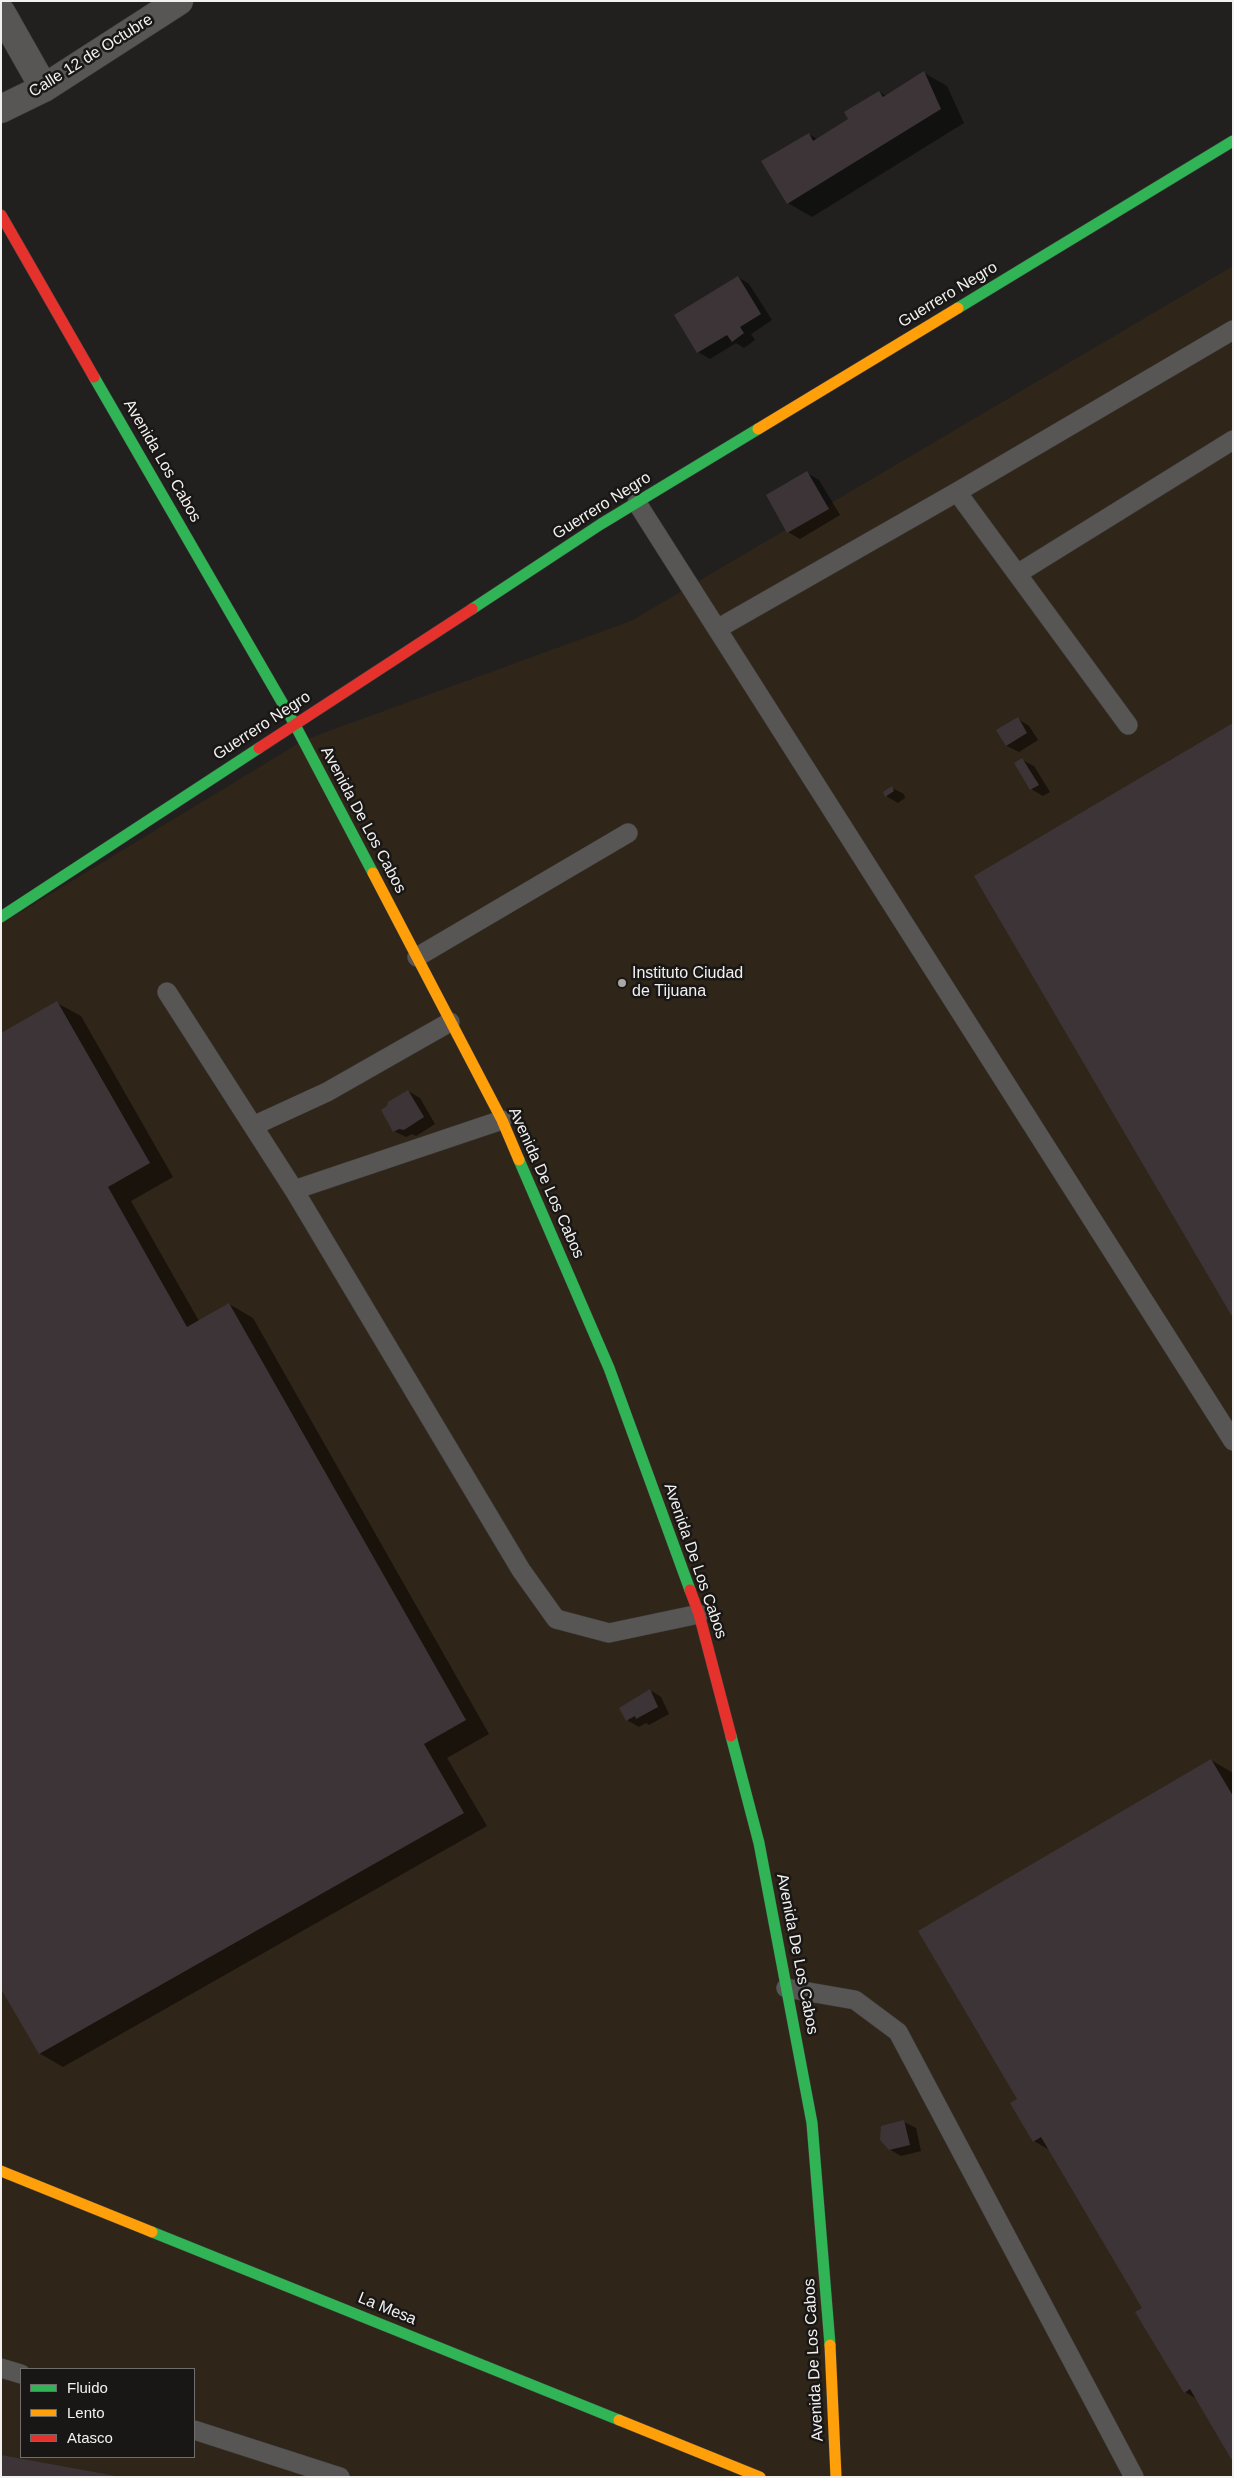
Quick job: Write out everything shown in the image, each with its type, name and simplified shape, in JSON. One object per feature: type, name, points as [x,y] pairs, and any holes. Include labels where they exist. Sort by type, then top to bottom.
[{"type":"main road","name":"Guerrero Negro","points":[[1,917],[294,723],[637,503],[1233,142]]},
{"type":"main road","name":"Avenida Los Cabos","points":[[1,215],[294,723]]},
{"type":"main road","name":"Avenida De Los Cabos","points":[[294,723],[502,1120],[609,1368],[699,1614],[759,1843],[812,2123],[828,2300],[836,2477]]},
{"type":"main road","name":"La Mesa","points":[[1,2171],[760,2477]]},
{"type":"street","name":"Calle 12 de Octubre","points":[[1,109],[44,88],[179,1]]},
{"type":"street","points":[[1,12],[44,88]]},
{"type":"lane","points":[[716,629],[957,492],[1233,330]]},
{"type":"lane","points":[[1017,574],[1233,440]]},
{"type":"lane","points":[[957,492],[1128,725]]},
{"type":"lane","points":[[637,503],[1233,1441]]},
{"type":"lane","points":[[417,957],[628,833]]},
{"type":"lane","points":[[167,992],[294,1190],[521,1570],[556,1619],[609,1633],[699,1614]]},
{"type":"lane","points":[[253,1126],[326,1092],[450,1022]]},
{"type":"lane","points":[[294,1190],[502,1120]]},
{"type":"lane","points":[[786,1988],[855,2000],[898,2032],[1134,2477]]},
{"type":"lane","points":[[1,2368],[20,2374]]},
{"type":"lane","points":[[195,2430],[340,2477]]},
{"type":"shaded area","points":[[1233,266],[1233,2477],[1,2477],[1,924],[304,740],[631,621]]},
{"type":"building","points":[[924,71],[941,109],[787,204],[761,161],[809,133],[813,141],[848,119],[844,112],[879,91],[883,97]]},
{"type":"building","points":[[738,276],[761,314],[740,327],[744,333],[732,342],[727,335],[697,353],[674,315]]},
{"type":"building","points":[[807,471],[829,509],[787,533],[766,495]]},
{"type":"building","points":[[1018,717],[1027,733],[1006,746],[996,730]]},
{"type":"building","points":[[1233,723],[1233,1318],[974,876]]},
{"type":"building","points":[[1022,758],[1039,785],[1030,790],[1014,763]]},
{"type":"building","points":[[892,786],[894,791],[885,797],[883,792]]},
{"type":"building","points":[[57,1001],[150,1163],[108,1187],[187,1327],[229,1303],[466,1720],[424,1744],[464,1813],[39,2054],[1,1989],[1,1033]]},
{"type":"building","points":[[408,1090],[424,1117],[404,1130],[399,1129],[393,1132],[381,1110],[387,1106],[388,1102]]},
{"type":"building","points":[[650,1689],[658,1707],[636,1719],[635,1716],[626,1721],[619,1708]]},
{"type":"building","points":[[1211,1759],[1233,1796],[1233,2462],[1190,2389],[1184,2393],[1135,2312],[1142,2308],[1041,2137],[1033,2142],[1010,2103],[1017,2099],[918,1931]]},
{"type":"building","points":[[904,2120],[910,2145],[889,2150],[880,2140],[881,2126]]},
{"type":"building","points":[[1,2455],[116,2476],[1,2477]]},
{"type":"traffic: fast","points":[[958,308],[1233,141]]},
{"type":"traffic: fast","points":[[94,377],[294,723],[373,873]]},
{"type":"traffic: fast","points":[[472,609],[601,524],[758,429]]},
{"type":"traffic: fast","points":[[1,917],[259,748]]},
{"type":"traffic: fast","points":[[519,1160],[609,1368],[690,1590]]},
{"type":"traffic: fast","points":[[731,1736],[759,1843],[812,2123],[830,2345]]},
{"type":"traffic: fast","points":[[152,2232],[619,2420]]},
{"type":"traffic: slow","points":[[758,429],[958,308]]},
{"type":"traffic: slow","points":[[373,873],[502,1120],[519,1160]]},
{"type":"traffic: slow","points":[[1,2171],[152,2232]]},
{"type":"traffic: slow","points":[[830,2345],[836,2477]]},
{"type":"traffic: slow","points":[[619,2420],[760,2477]]},
{"type":"traffic: jam","points":[[1,215],[94,377]]},
{"type":"traffic: jam","points":[[259,748],[472,609]]},
{"type":"traffic: jam","points":[[690,1590],[699,1614],[731,1736]]},
{"type":"place","name":"Instituto Ciudad de Tijuana","points":[[622,983]]}]
